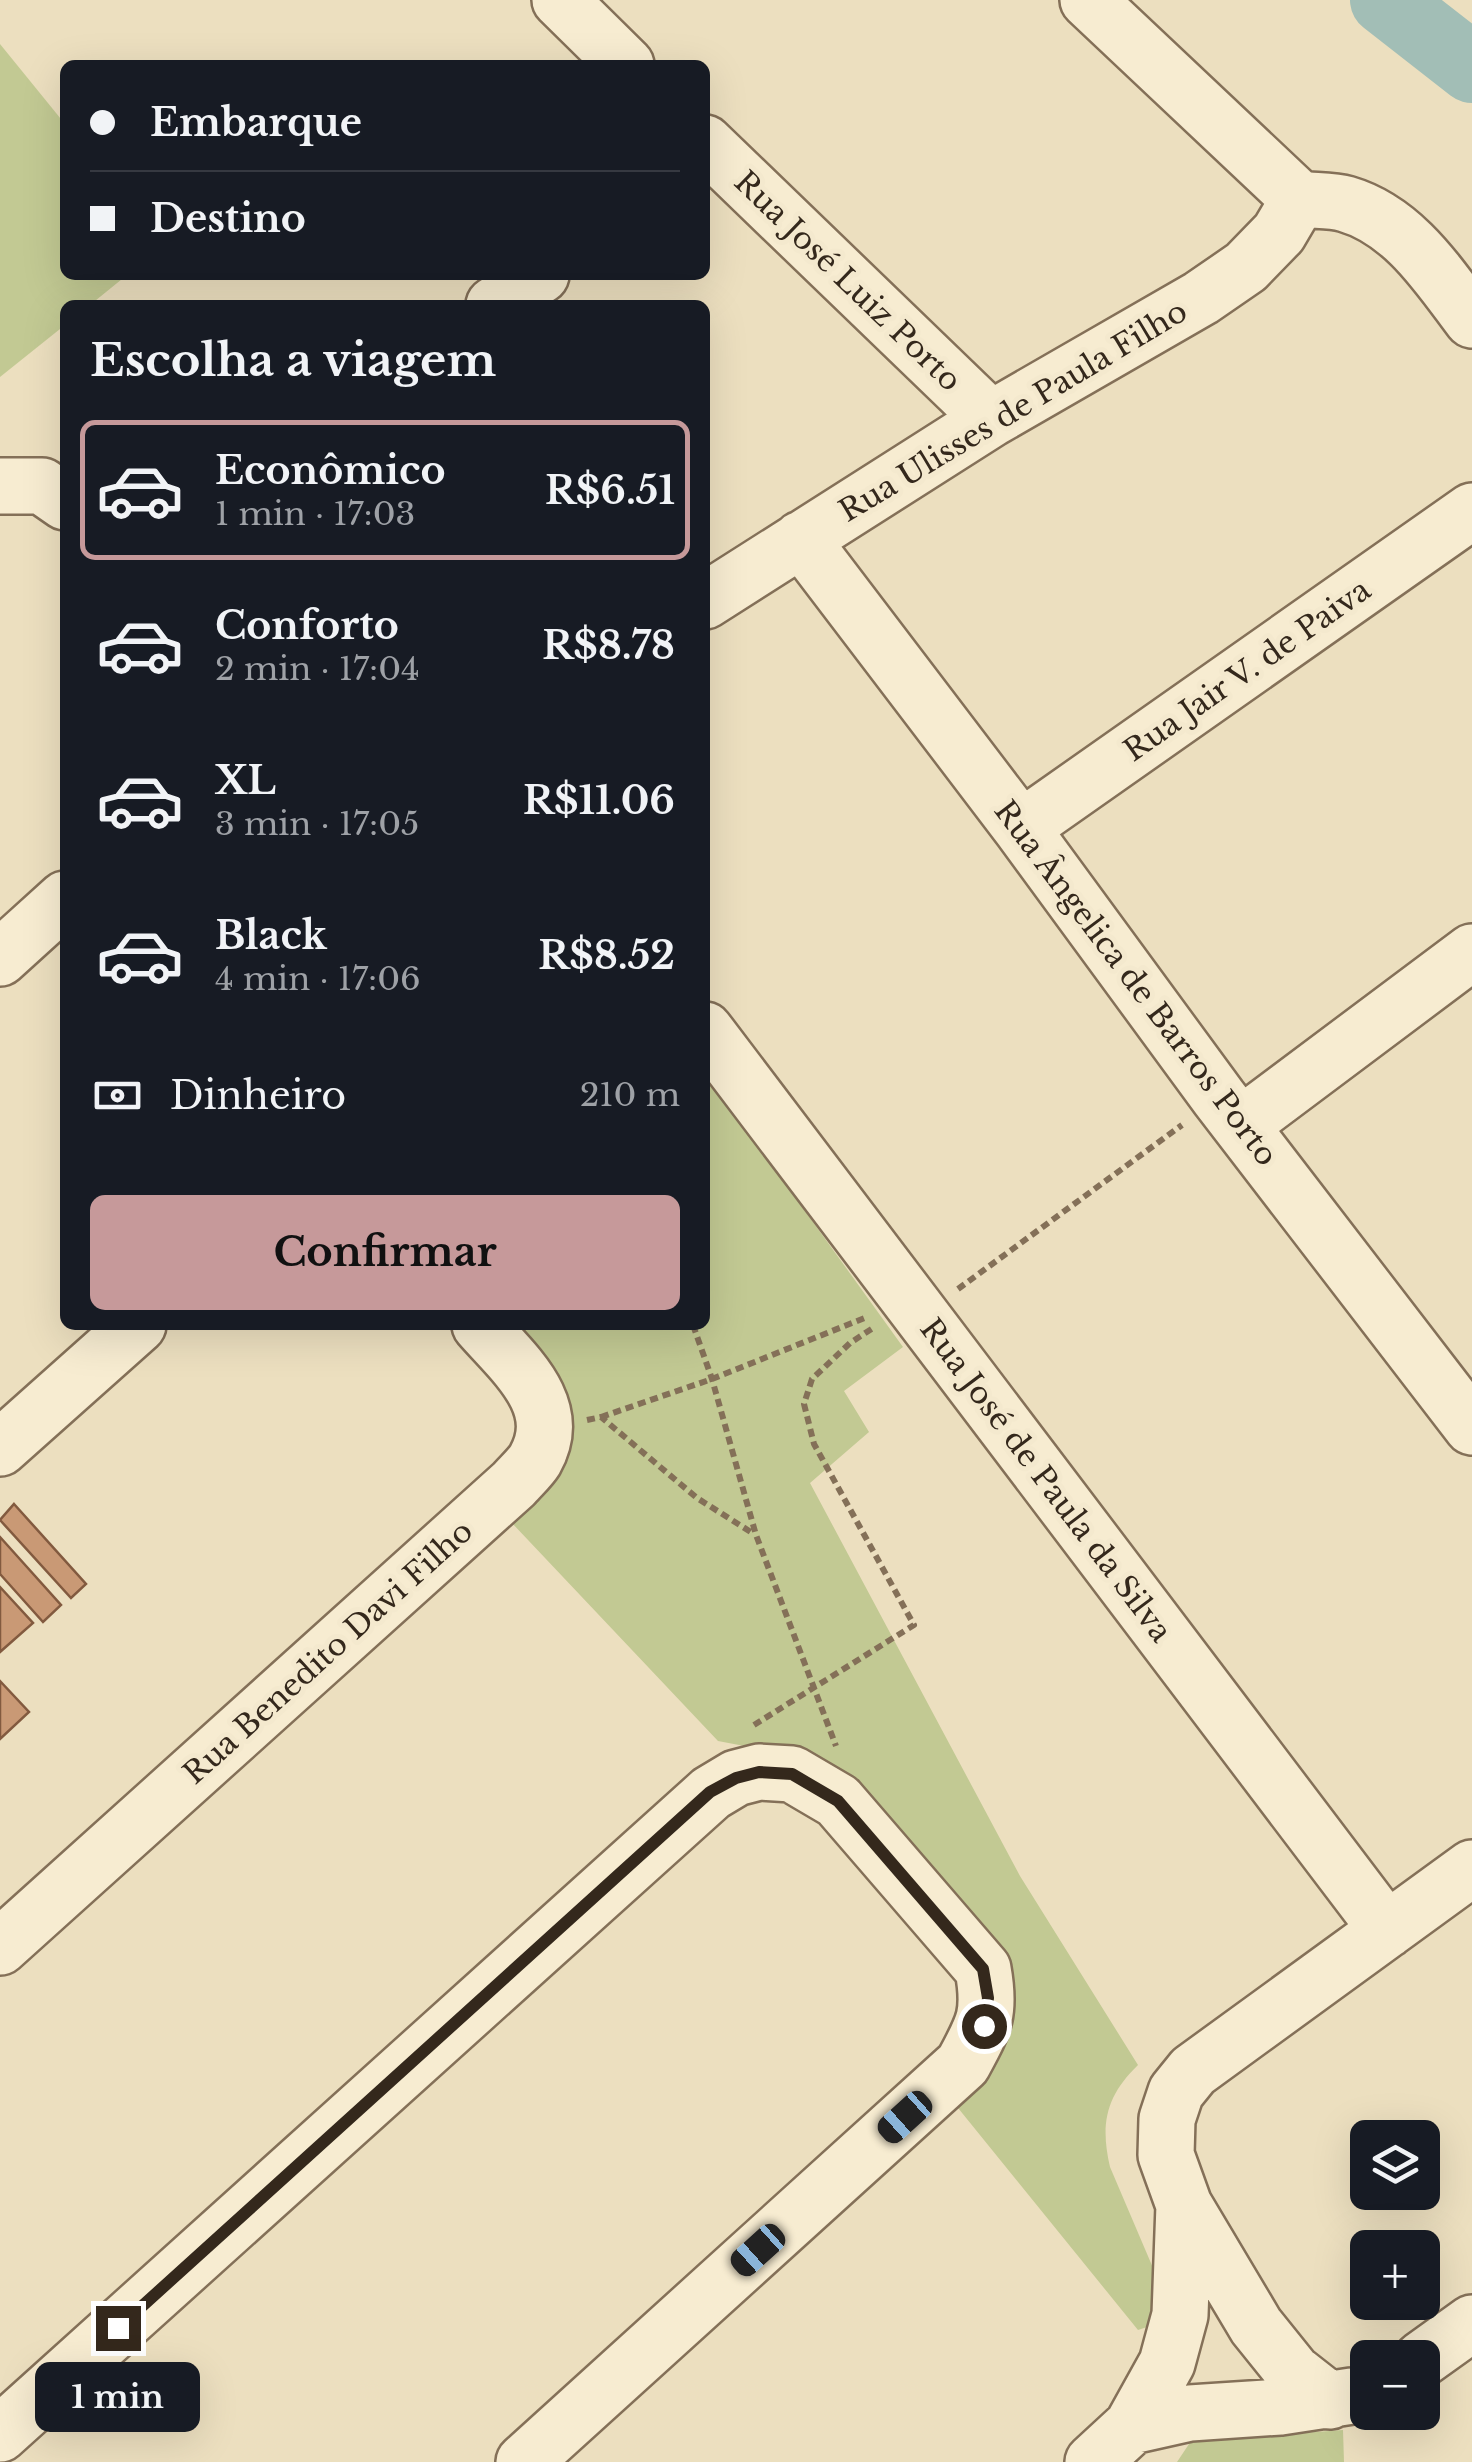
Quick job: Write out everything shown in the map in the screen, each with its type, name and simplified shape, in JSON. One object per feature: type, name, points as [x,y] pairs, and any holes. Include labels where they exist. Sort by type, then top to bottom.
[{"type":"street","points":[[560,0],[621,60]]},
{"type":"street","points":[[1088,0],[1299,199],[1346,204],[1387,223],[1424,256],[1472,320]]},
{"type":"street","name":"Rua José Luiz Porto","points":[[711,158],[991,418]]},
{"type":"street","name":"Rua Ulisses de Paula Filho","points":[[710,597],[991,418],[1201,298],[1246,267],[1279,233],[1299,199]]},
{"type":"street","points":[[502,300],[533,280]]},
{"type":"street","points":[[0,486],[42,486],[60,499]]},
{"type":"street","name":"Rua Jair V. de Paiva","points":[[1021,828],[1472,511]]},
{"type":"street","name":"Rua Ângelica de Barros Porto","points":[[801,539],[1230,1111],[1469,1418]]},
{"type":"street","points":[[0,958],[60,904]]},
{"type":"street","points":[[1230,1111],[1472,952]]},
{"type":"street","name":"Rua José de Paula da Silva","points":[[710,1037],[911,1313],[1387,1930]]},
{"type":"street","points":[[0,1448],[132,1330]]},
{"type":"street","points":[[484,1330],[528,1380],[543,1407],[545,1428]]},
{"type":"street","name":"Rua Benedito Davi Filho","points":[[0,1947],[514,1484],[535,1460],[545,1428]]},
{"type":"street","points":[[0,2434],[723,1785],[759,1772],[792,1774],[838,1801],[983,1969],[988,1998],[984,2026],[964,2064],[524,2462]]},
{"type":"street","points":[[1349,2397],[1294,2372],[1256,2326],[1184,2204],[1166,2155],[1167,2119],[1176,2092],[1193,2071],[1472,1868]]},
{"type":"street","points":[[1093,2462],[1132,2426],[1167,2363],[1180,2315],[1184,2204]]},
{"type":"street","points":[[1440,2346],[1472,2322]]},
{"type":"street","points":[[1132,2426],[1190,2414],[1349,2397]]},
{"type":"path","points":[[723,1785],[737,1736],[914,1625],[814,1444],[804,1404],[812,1379],[850,1344],[911,1313],[1230,1111]]},
{"type":"path","points":[[545,1428],[600,1418],[712,1380],[896,1305],[911,1313]]},
{"type":"path","points":[[695,1330],[756,1535],[842,1764],[838,1801]]},
{"type":"path","points":[[600,1418],[697,1498],[756,1535]]},
{"type":"green space","points":[[0,44],[60,118],[60,280],[121,280],[96,300],[60,300],[60,329],[0,377]]},
{"type":"green space","points":[[710,1079],[903,1347],[844,1391],[869,1432],[810,1483],[1020,1876],[1138,2065],[1112,2100],[1106,2137],[1110,2167],[1165,2296],[1156,2324],[1138,2330],[954,2103],[1002,2027],[776,1752],[718,1741],[511,1522],[553,1479],[509,1330],[710,1330]]},
{"type":"green space","points":[[1343,2430],[1344,2462],[1177,2462],[1191,2441]]},
{"type":"building","points":[[14,1504],[86,1584],[71,1598],[0,1520]]},
{"type":"building","points":[[0,1537],[61,1605],[43,1622],[0,1574]]},
{"type":"building","points":[[0,1587],[33,1623],[0,1652]]},
{"type":"building","points":[[0,1681],[29,1712],[0,1739]]},
{"type":"waterway","points":[[1385,0],[1472,68]]},
{"type":"route","points":[[118,2328],[710,1792],[736,1778],[759,1772],[792,1774],[838,1801],[983,1969],[988,1998],[984,2026]]}]
